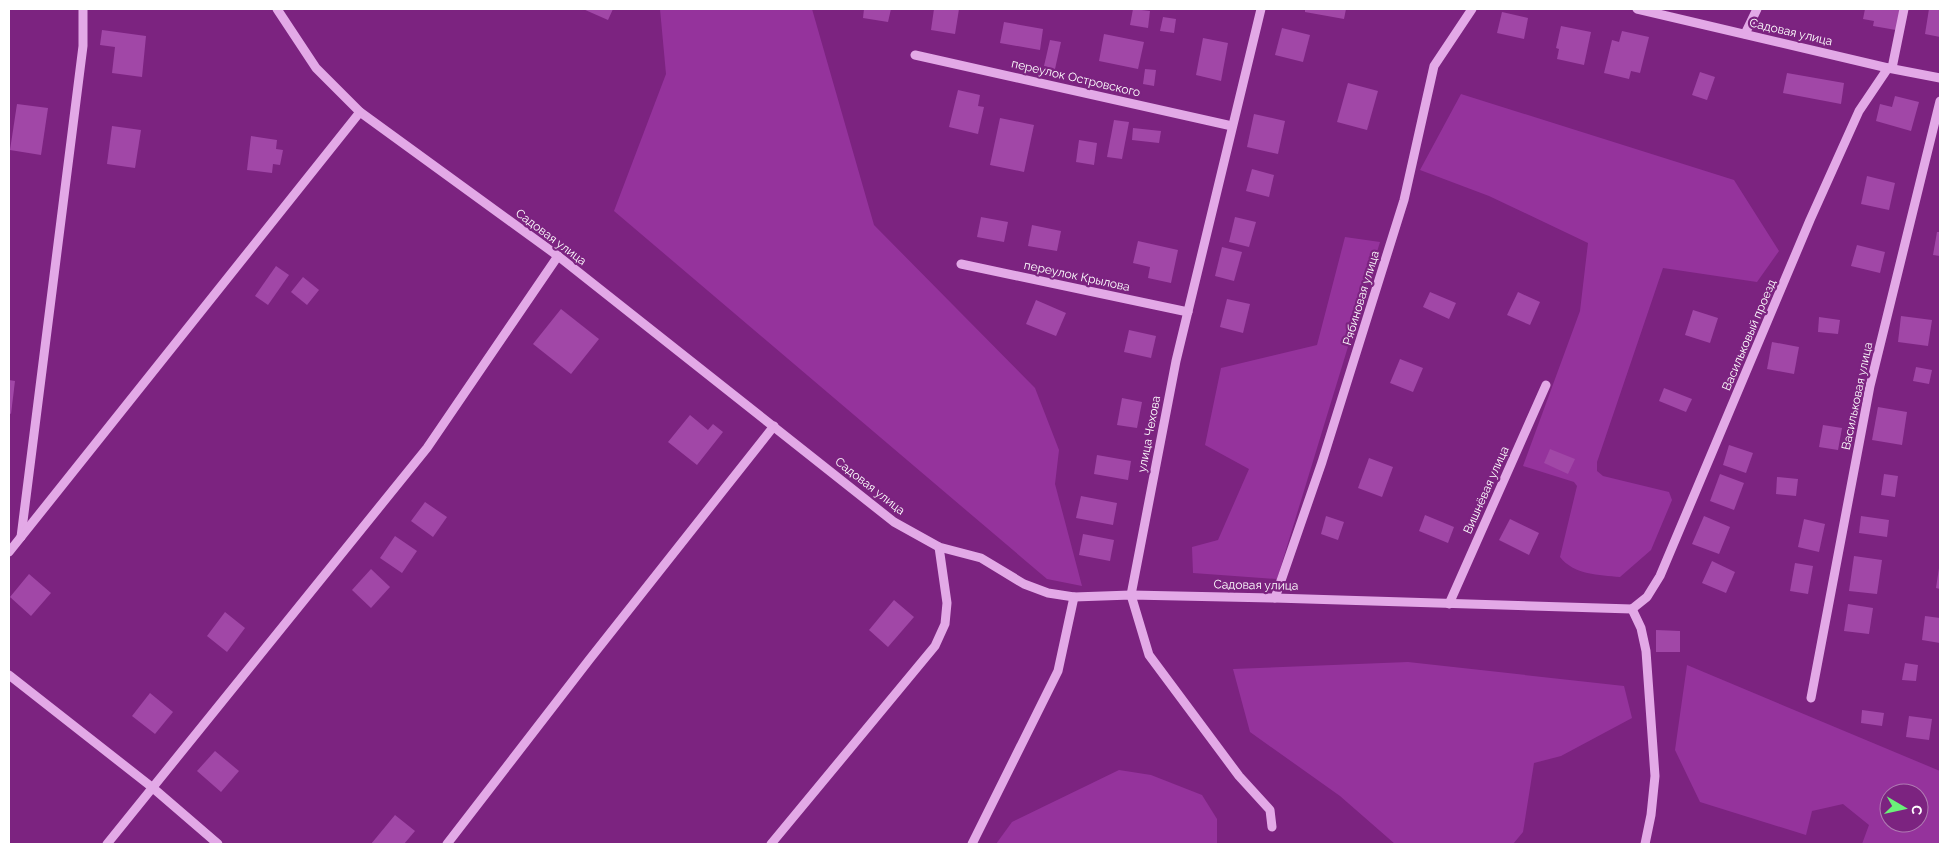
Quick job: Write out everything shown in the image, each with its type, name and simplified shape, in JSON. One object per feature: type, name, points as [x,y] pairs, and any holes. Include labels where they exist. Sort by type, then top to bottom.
[{"type":"street","points":[[21,537],[83,46],[84,9]]},
{"type":"street","name":"Садовая улица","points":[[277,9],[316,68],[360,112],[558,256],[894,522],[940,547],[981,558],[1024,584],[1048,593],[1074,597],[1131,595],[1275,598],[1632,609]]},
{"type":"street","name":"улица Чехова","points":[[1261,9],[1176,361],[1131,595],[1149,655],[1239,776],[1270,810],[1272,828]]},
{"type":"street","name":"Рябиновая улица","points":[[1275,598],[1322,462],[1404,200],[1434,66],[1472,9]]},
{"type":"street","name":"Садовая улица","points":[[1637,9],[1940,78]]},
{"type":"street","points":[[1745,34],[1757,9]]},
{"type":"street","points":[[1890,68],[1904,9]]},
{"type":"street","name":"переулок Островского","points":[[915,55],[1232,126]]},
{"type":"street","name":"Васильковый проезд","points":[[1632,609],[1647,597],[1660,576],[1810,220],[1859,111],[1890,68]]},
{"type":"street","name":"Васильковая улица","points":[[1811,698],[1870,386],[1940,101]]},
{"type":"street","points":[[9,552],[360,112]]},
{"type":"street","points":[[107,844],[427,448],[558,256]]},
{"type":"street","name":"переулок Крылова","points":[[962,264],[1188,312]]},
{"type":"street","name":"Вишнёвая улица","points":[[1449,604],[1546,385]]},
{"type":"street","points":[[447,844],[589,660],[774,426]]},
{"type":"street","points":[[771,844],[935,646],[944,624],[948,604],[940,547]]},
{"type":"street","points":[[972,844],[1058,671],[1074,597]]},
{"type":"street","points":[[1632,609],[1641,628],[1646,651],[1655,776],[1651,815],[1645,844]]},
{"type":"street","points":[[9,675],[153,788],[218,844]]},
{"type":"shaded area","points":[[660,9],[812,9],[874,225],[1035,388],[1059,450],[1055,484],[1082,586],[1047,579],[614,211],[666,74]]},
{"type":"shaded area","points":[[1461,94],[1734,180],[1779,251],[1757,282],[1663,268],[1597,462],[1597,471],[1603,476],[1669,492],[1672,500],[1651,550],[1620,577],[1595,575],[1580,571],[1560,557],[1577,486],[1574,482],[1523,466],[1580,311],[1588,243],[1489,196],[1420,170]]},
{"type":"shaded area","points":[[1345,237],[1380,242],[1277,579],[1193,573],[1192,547],[1218,540],[1249,469],[1205,445],[1221,368],[1317,345]]},
{"type":"shaded area","points":[[1408,662],[1624,686],[1632,718],[1561,756],[1534,763],[1523,832],[1513,844],[1395,844],[1340,796],[1250,732],[1233,669]]},
{"type":"shaded area","points":[[1687,665],[1940,771],[1940,844],[1862,844],[1869,825],[1843,804],[1812,811],[1806,835],[1700,802],[1675,750]]},
{"type":"shaded area","points":[[1119,770],[1151,775],[1202,795],[1217,819],[1217,844],[996,844],[1012,822]]},
{"type":"building","points":[[583,9],[613,9],[608,20]]},
{"type":"building","points":[[864,9],[891,9],[888,22],[863,18]]},
{"type":"building","points":[[934,9],[959,9],[955,34],[931,30]]},
{"type":"building","points":[[1133,9],[1150,11],[1148,28],[1130,25]]},
{"type":"building","points":[[1305,9],[1346,9],[1344,19],[1305,12]]},
{"type":"building","points":[[1865,9],[1900,9],[1896,30],[1873,26],[1874,21],[1863,19]]},
{"type":"building","points":[[1929,9],[1940,9],[1940,37],[1925,34]]},
{"type":"building","points":[[1502,12],[1528,18],[1524,39],[1497,33]]},
{"type":"building","points":[[1163,17],[1176,19],[1174,33],[1160,31]]},
{"type":"building","points":[[1004,22],[1043,29],[1040,50],[1000,43]]},
{"type":"building","points":[[1561,26],[1591,32],[1584,65],[1557,59],[1559,49],[1556,48]]},
{"type":"building","points":[[1282,28],[1310,35],[1303,62],[1275,55]]},
{"type":"building","points":[[102,30],[146,36],[142,77],[112,73],[115,47],[100,45]]},
{"type":"building","points":[[1622,31],[1649,37],[1640,73],[1631,71],[1629,79],[1604,73],[1612,40],[1619,42]]},
{"type":"building","points":[[1104,34],[1144,42],[1138,69],[1099,61]]},
{"type":"building","points":[[1203,38],[1228,43],[1221,81],[1196,75]]},
{"type":"building","points":[[1050,40],[1061,42],[1055,69],[1044,66]]},
{"type":"building","points":[[1145,69],[1156,70],[1154,86],[1143,84]]},
{"type":"building","points":[[1700,72],[1715,77],[1707,100],[1692,95]]},
{"type":"building","points":[[1787,73],[1844,83],[1841,104],[1783,93]]},
{"type":"building","points":[[1348,83],[1378,91],[1367,130],[1337,122]]},
{"type":"building","points":[[958,90],[980,95],[978,106],[984,107],[978,134],[949,127]]},
{"type":"building","points":[[1895,96],[1919,102],[1911,131],[1876,121],[1880,104],[1892,107]]},
{"type":"building","points":[[17,104],[48,108],[41,155],[10,150]]},
{"type":"building","points":[[1254,114],[1285,121],[1278,154],[1247,147]]},
{"type":"building","points":[[1000,118],[1034,125],[1024,172],[990,165]]},
{"type":"building","points":[[1114,120],[1129,122],[1122,159],[1107,157]]},
{"type":"building","points":[[112,126],[141,130],[135,168],[107,164]]},
{"type":"building","points":[[1133,128],[1161,131],[1159,143],[1132,140]]},
{"type":"building","points":[[251,136],[277,140],[276,149],[283,150],[280,165],[273,164],[272,173],[247,170]]},
{"type":"building","points":[[1079,140],[1097,143],[1094,165],[1076,162]]},
{"type":"building","points":[[1252,169],[1274,175],[1269,197],[1246,191]]},
{"type":"building","points":[[1867,176],[1895,183],[1889,210],[1861,204]]},
{"type":"building","points":[[981,217],[1008,222],[1004,242],[977,237]]},
{"type":"building","points":[[1235,217],[1256,222],[1249,247],[1229,242]]},
{"type":"building","points":[[1032,225],[1061,231],[1057,251],[1028,246]]},
{"type":"building","points":[[1937,232],[1940,232],[1940,256],[1933,255]]},
{"type":"building","points":[[1138,241],[1178,250],[1171,283],[1148,278],[1150,267],[1133,263]]},
{"type":"building","points":[[1857,245],[1885,252],[1880,273],[1851,266]]},
{"type":"building","points":[[1222,247],[1242,252],[1234,281],[1215,276]]},
{"type":"building","points":[[276,266],[289,275],[268,305],[255,296]]},
{"type":"building","points":[[303,277],[319,290],[307,305],[291,292]]},
{"type":"building","points":[[1430,292],[1456,303],[1449,319],[1423,307]]},
{"type":"building","points":[[1518,292],[1540,302],[1530,325],[1507,315]]},
{"type":"building","points":[[1227,299],[1250,304],[1243,333],[1220,327]]},
{"type":"building","points":[[1036,300],[1066,313],[1056,336],[1026,324]]},
{"type":"building","points":[[561,309],[599,339],[571,374],[533,344]]},
{"type":"building","points":[[1693,310],[1718,318],[1710,343],[1685,335]]},
{"type":"building","points":[[1901,316],[1932,320],[1928,346],[1898,342]]},
{"type":"building","points":[[1819,317],[1840,320],[1838,334],[1818,332]]},
{"type":"building","points":[[1129,330],[1156,336],[1151,358],[1124,352]]},
{"type":"building","points":[[1772,342],[1799,347],[1794,374],[1767,369]]},
{"type":"building","points":[[1400,359],[1423,368],[1413,392],[1390,383]]},
{"type":"building","points":[[1916,367],[1932,370],[1929,384],[1913,381]]},
{"type":"building","points":[[9,380],[15,381],[11,414],[9,413]]},
{"type":"building","points":[[1664,388],[1692,399],[1686,412],[1659,401]]},
{"type":"building","points":[[1122,398],[1142,402],[1137,428],[1117,425]]},
{"type":"building","points":[[1878,407],[1907,412],[1902,445],[1872,440]]},
{"type":"building","points":[[690,415],[708,430],[713,424],[723,432],[697,465],[668,442]]},
{"type":"building","points":[[1823,425],[1842,428],[1838,450],[1819,447]]},
{"type":"building","points":[[1729,445],[1753,453],[1746,473],[1723,465]]},
{"type":"building","points":[[1550,449],[1575,459],[1568,474],[1544,463]]},
{"type":"building","points":[[1097,455],[1131,461],[1128,480],[1094,474]]},
{"type":"building","points":[[1369,458],[1393,467],[1382,497],[1358,488]]},
{"type":"building","points":[[1720,474],[1744,483],[1734,510],[1710,501]]},
{"type":"building","points":[[1884,474],[1898,476],[1895,497],[1881,495]]},
{"type":"building","points":[[1777,477],[1798,479],[1796,496],[1776,494]]},
{"type":"building","points":[[1081,496],[1117,503],[1113,525],[1076,518]]},
{"type":"building","points":[[425,502],[447,517],[433,537],[411,521]]},
{"type":"building","points":[[1425,515],[1454,527],[1448,543],[1419,531]]},
{"type":"building","points":[[1326,516],[1344,522],[1338,540],[1321,534]]},
{"type":"building","points":[[1704,516],[1730,527],[1719,554],[1692,544]]},
{"type":"building","points":[[1861,516],[1889,520],[1887,537],[1859,533]]},
{"type":"building","points":[[1510,519],[1539,533],[1529,555],[1499,540]]},
{"type":"building","points":[[1804,519],[1825,524],[1819,552],[1798,547]]},
{"type":"building","points":[[1083,534],[1114,540],[1110,561],[1079,555]]},
{"type":"building","points":[[395,536],[417,551],[402,573],[380,558]]},
{"type":"building","points":[[1854,556],[1882,560],[1877,594],[1849,591]]},
{"type":"building","points":[[1712,561],[1735,572],[1726,593],[1702,583]]},
{"type":"building","points":[[1795,563],[1813,566],[1808,594],[1790,591]]},
{"type":"building","points":[[1940,568],[1940,589],[1936,588]]},
{"type":"building","points":[[371,569],[390,587],[371,608],[352,590]]},
{"type":"building","points":[[29,574],[51,593],[31,616],[10,597]]},
{"type":"building","points":[[894,600],[914,617],[888,647],[869,630]]},
{"type":"building","points":[[1848,604],[1873,608],[1869,634],[1844,631]]},
{"type":"building","points":[[225,612],[245,628],[227,652],[207,636]]},
{"type":"building","points":[[1925,616],[1940,618],[1940,643],[1922,640]]},
{"type":"building","points":[[1656,630],[1680,631],[1680,652],[1656,652]]},
{"type":"building","points":[[1905,663],[1918,665],[1916,681],[1902,680]]},
{"type":"building","points":[[150,693],[173,712],[155,734],[132,716]]},
{"type":"building","points":[[1862,710],[1884,713],[1882,726],[1861,723]]},
{"type":"building","points":[[1909,716],[1932,719],[1929,740],[1906,737]]},
{"type":"building","points":[[215,751],[239,771],[221,792],[197,771]]},
{"type":"building","points":[[395,815],[415,831],[404,844],[371,844]]}]
